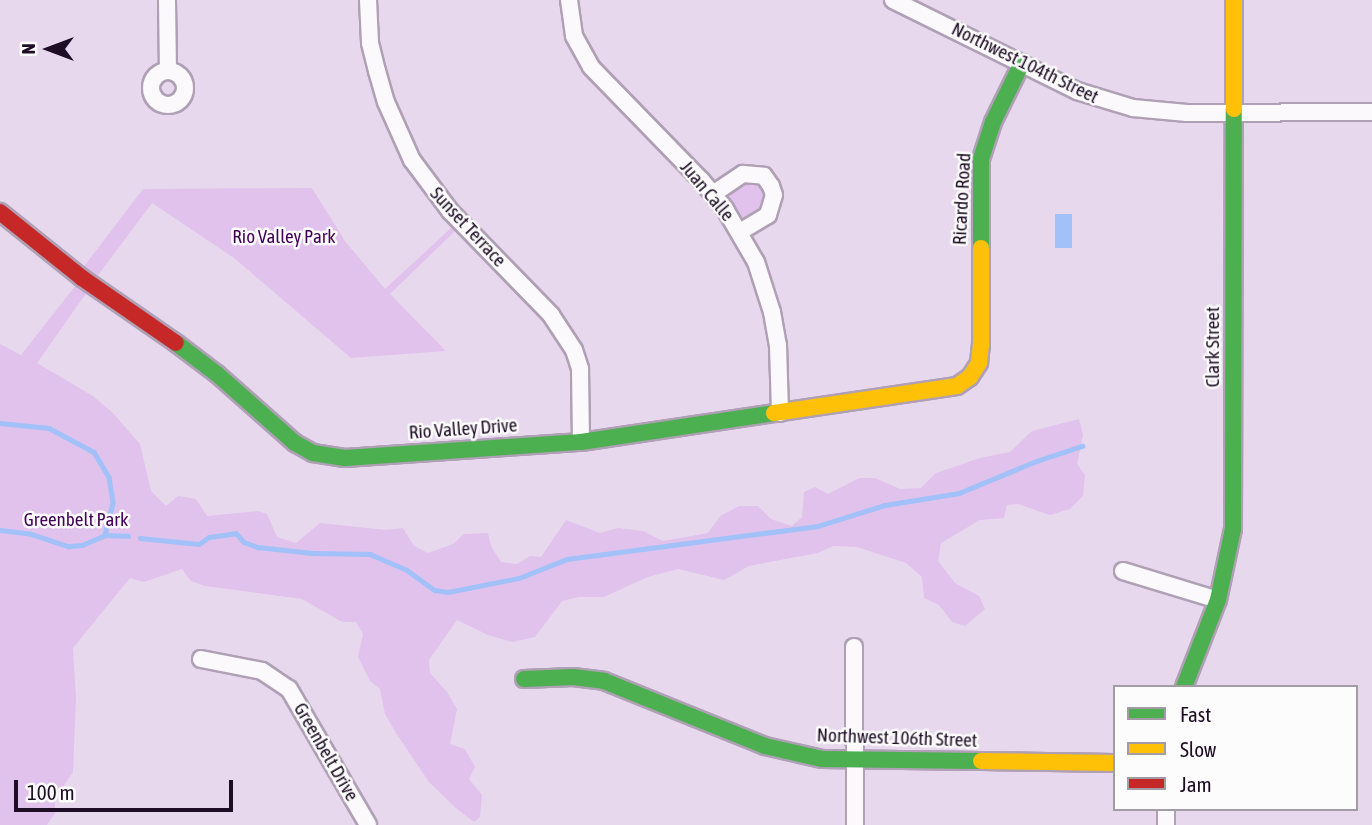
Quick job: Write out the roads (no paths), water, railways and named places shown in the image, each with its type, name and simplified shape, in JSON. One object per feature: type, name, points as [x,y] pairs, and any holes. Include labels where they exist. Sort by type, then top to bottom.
[{"type":"street","points":[[167,0],[168,71]]},
{"type":"street","name":"Sunset Terrace","points":[[368,0],[370,43],[380,82],[397,132],[412,160],[450,211],[551,316],[575,350],[580,369],[580,442]]},
{"type":"street","name":"Juan Calle","points":[[569,0],[575,36],[591,67],[713,194],[740,232],[756,262],[772,312],[781,379],[780,413]]},
{"type":"street","name":"Northwest 104th Street","points":[[893,0],[1077,91],[1133,108],[1187,113],[1372,112]]},
{"type":"street","name":"Clark Street","points":[[1185,685],[1218,600],[1233,529],[1234,0]]},
{"type":"street","name":"Ricardo Road","points":[[981,345],[981,159],[993,122],[1022,63]]},
{"type":"street","points":[[713,194],[743,174],[755,173],[764,176],[774,195],[768,215],[740,232]]},
{"type":"street","name":"Rio Valley Drive","points":[[0,212],[72,271],[217,374],[295,443],[313,453],[345,458],[580,442],[957,386],[971,377],[979,363],[981,345]]},
{"type":"street","points":[[1123,571],[1218,600]]},
{"type":"street","points":[[854,647],[855,825]]},
{"type":"street","name":"Greenbelt Drive","points":[[201,659],[262,671],[289,689],[368,825]]},
{"type":"street","name":"Northwest 106th Street","points":[[524,679],[573,677],[604,681],[765,746],[822,759],[1113,762]]},
{"type":"water","points":[[1055,214],[1072,214],[1072,248],[1055,248]]},
{"type":"waterway","points":[[0,423],[49,428],[94,452],[109,477],[113,503],[105,535]]},
{"type":"waterway","points":[[140,538],[199,544],[209,537],[236,533],[244,542],[258,547],[312,553],[370,554],[407,570],[435,590],[448,592],[519,578],[567,559],[818,526],[885,505],[959,493],[1034,462],[1082,446]]},
{"type":"waterway","points":[[0,530],[31,534],[69,546],[82,545],[105,535],[128,536]]},
{"type":"park label","name":"Rio Valley Park","points":[[284,237]]},
{"type":"park label","name":"Greenbelt Park","points":[[76,520]]}]
